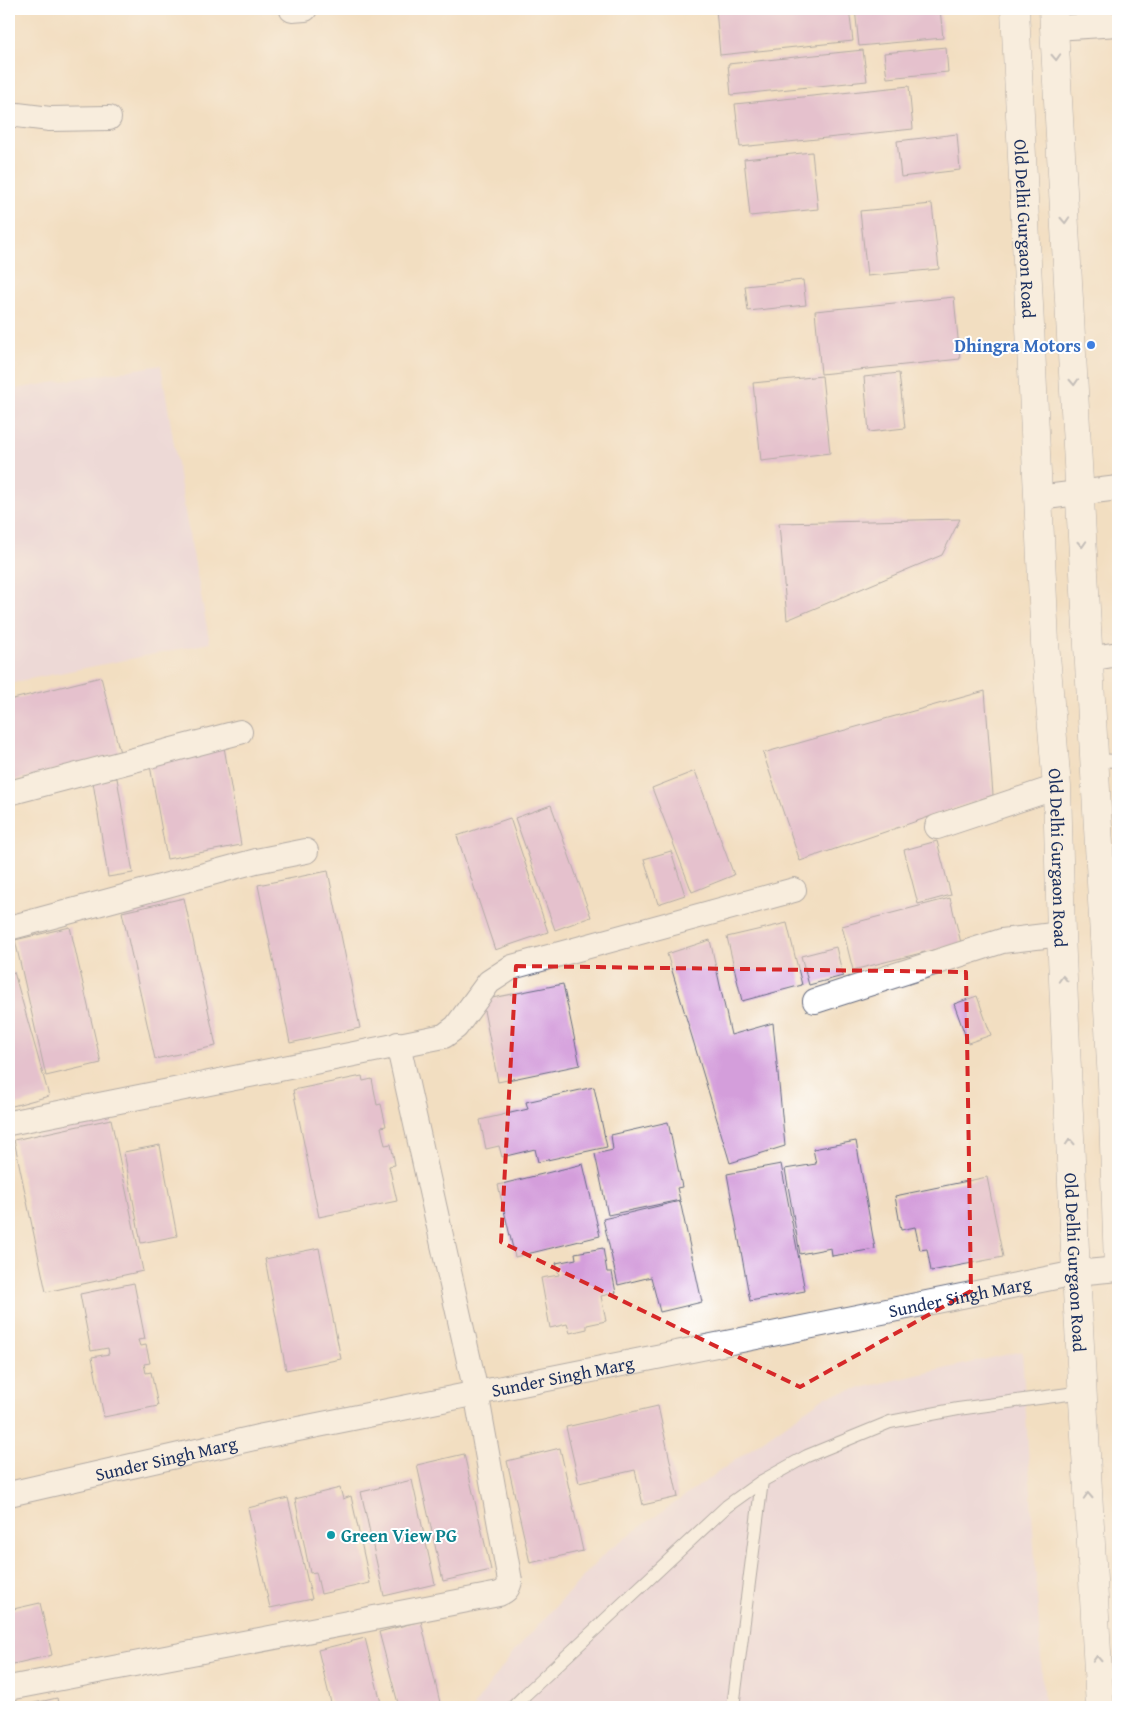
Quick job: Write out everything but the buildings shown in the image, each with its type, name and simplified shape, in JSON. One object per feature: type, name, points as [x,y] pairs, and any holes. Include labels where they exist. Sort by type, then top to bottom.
[{"type":"main road","name":"Old Delhi Gurgaon Road","points":[[1015,9],[1045,643],[1057,787],[1061,934],[1076,1273],[1100,1707]]},
{"type":"main road","points":[[1054,18],[1089,659],[1106,760],[1112,1082],[1118,1268]]},
{"type":"street","points":[[1054,18],[1118,24]]},
{"type":"street","points":[[9,114],[50,119],[109,118]]},
{"type":"street","points":[[1038,498],[1118,488]]},
{"type":"street","points":[[1089,659],[1118,654]]},
{"type":"street","points":[[9,793],[240,732]]},
{"type":"street","points":[[937,827],[1057,787]]},
{"type":"street","points":[[9,928],[256,861],[306,851]]},
{"type":"street","points":[[9,1123],[444,1036],[456,1027],[489,982],[512,967],[794,890]]},
{"type":"street","points":[[816,1001],[1002,941],[1061,934]]},
{"type":"street","points":[[9,1688],[499,1594],[506,1590],[510,1581],[476,1392],[398,1044]]},
{"type":"street","name":"Sunder Singh Marg","points":[[9,1494],[263,1436],[476,1392],[1076,1273],[1118,1268]]},
{"type":"lane","points":[[513,1707],[726,1506],[762,1481],[806,1456],[890,1422],[958,1408],[1083,1392]]},
{"type":"lane","points":[[734,1707],[762,1481]]},
{"type":"highlighted area","points":[[516,966],[966,972],[971,1291],[800,1387],[501,1242]]},
{"type":"shaded area","points":[[161,365],[185,512],[210,643],[9,683],[9,390]]},
{"type":"shaded area","points":[[1022,1351],[1044,1707],[473,1707],[516,1649],[608,1550],[826,1396]]},
{"type":"place","name":"Dhingra Motors","points":[[1091,345]]},
{"type":"place","name":"Green View PG","points":[[331,1535]]}]
